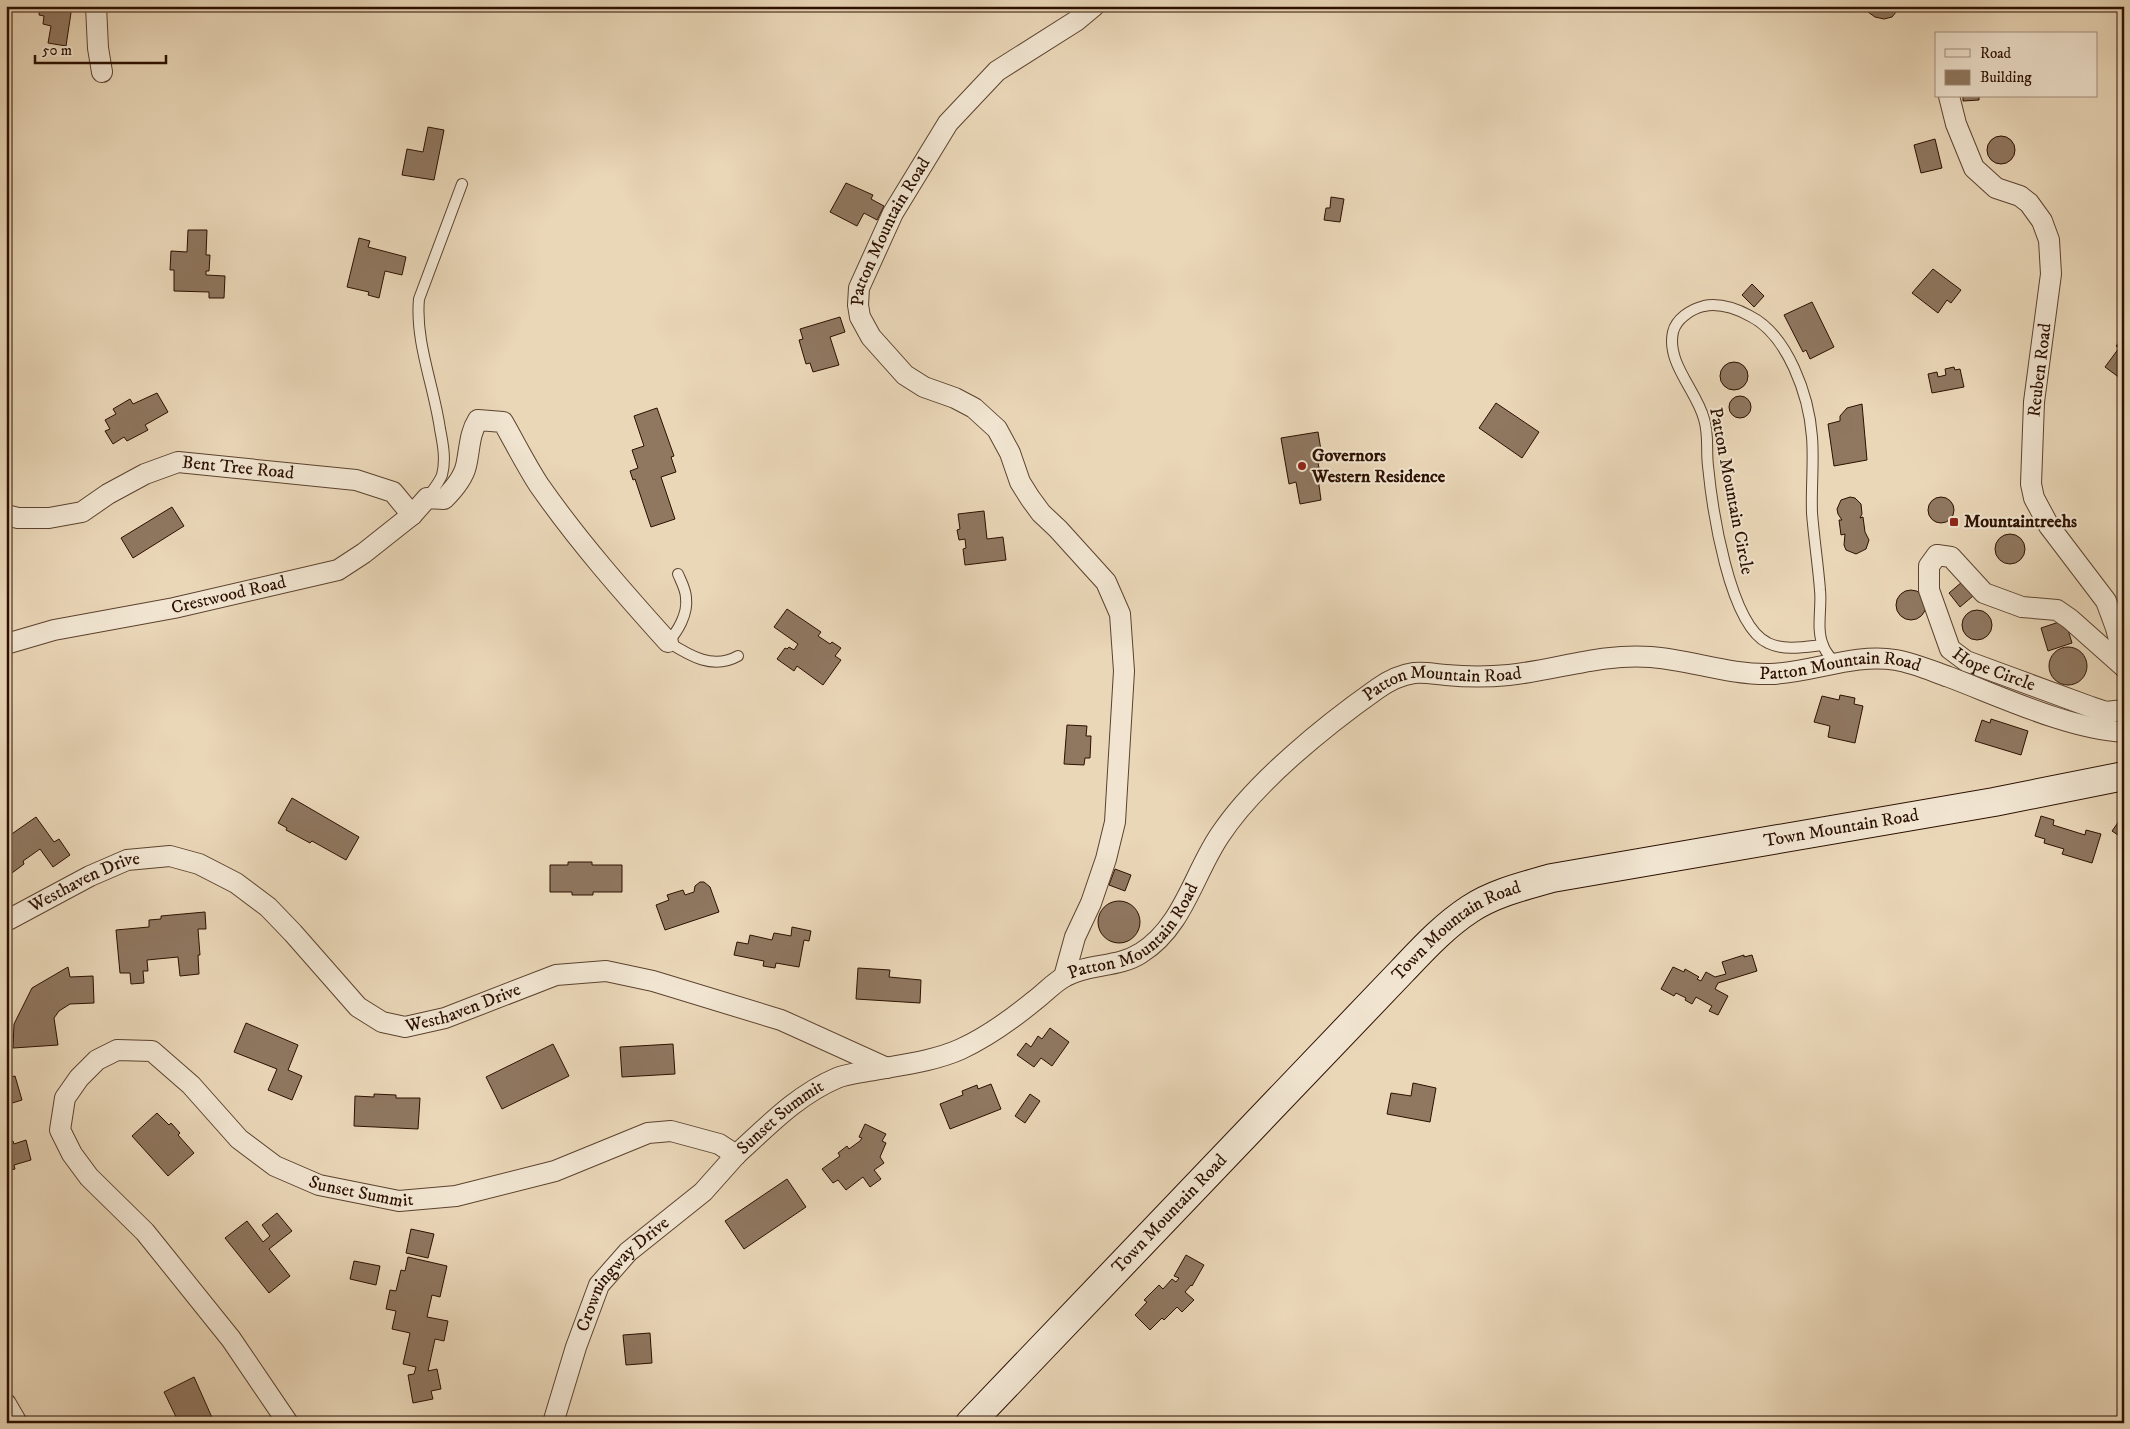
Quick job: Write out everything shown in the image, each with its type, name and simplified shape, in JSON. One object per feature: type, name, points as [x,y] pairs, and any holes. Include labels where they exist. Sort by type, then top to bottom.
[{"type":"main road","name":"Town Mountain Road","points":[[970,1423],[1402,971],[1448,925],[1470,908],[1490,898],[1552,878],[1675,855],[1735,847],[1994,802],[2124,776]]},
{"type":"street","points":[[96,6],[98,48],[102,72]]},
{"type":"street","name":"Patton Mountain Road","points":[[1064,977],[1075,937],[1091,903],[1106,859],[1115,822],[1124,671],[1120,614],[1106,582],[1041,513],[1030,498],[1020,482],[1010,453],[997,429],[974,408],[955,398],[924,387],[905,375],[871,337],[860,317],[858,305],[859,288],[893,213],[948,124],[997,71],[1076,21],[1094,6]]},
{"type":"street","name":"Reuben Road","points":[[1950,98],[1962,139],[1974,168],[1996,188],[2020,196],[2029,202],[2042,221],[2049,240],[2051,274],[2034,402],[2031,484],[2034,498],[2049,526],[2106,601],[2116,628],[2124,660]]},
{"type":"street","points":[[427,498],[444,499],[458,482],[465,468],[471,431],[478,420],[503,422],[539,484],[620,588],[668,642]]},
{"type":"street","name":"Bent Tree Road","points":[[6,515],[18,518],[49,518],[82,512],[108,494],[145,474],[178,462],[356,480],[393,492],[412,515]]},
{"type":"street","name":"Crestwood Road","points":[[6,644],[54,630],[174,608],[338,570],[364,554],[412,515],[427,498]]},
{"type":"street","name":"Hope Circle","points":[[2124,667],[2070,619],[2057,610],[2022,607],[1984,593],[1951,557],[1937,555],[1929,566],[1929,590],[1950,649],[1966,661],[2106,712],[2124,710]]},
{"type":"street","name":"Patton Mountain Road","points":[[1064,977],[1085,969],[1126,962],[1151,947],[1166,931],[1180,911],[1205,858],[1219,835],[1238,811],[1298,752],[1380,687],[1396,678],[1410,674],[1427,672],[1474,677],[1514,675],[1607,657],[1632,656],[1678,660],[1705,667],[1762,674],[1785,674],[1866,658],[1896,660],[1928,669],[2063,720],[2105,731],[2124,732]]},
{"type":"street","name":"Westhaven Drive","points":[[6,921],[90,876],[127,860],[170,856],[200,864],[236,883],[268,907],[358,1007],[382,1022],[405,1027],[437,1020],[556,975],[606,971],[653,981],[781,1020],[887,1068]]},
{"type":"street","name":"Sunset Summit","points":[[288,1423],[231,1339],[145,1232],[89,1177],[72,1154],[60,1130],[65,1098],[79,1078],[97,1060],[117,1050],[152,1050],[191,1085],[239,1139],[275,1166],[318,1185],[399,1201],[456,1196],[555,1171],[648,1133],[672,1131],[719,1144],[736,1155],[793,1102],[840,1077],[940,1057],[965,1047],[989,1033],[1064,977]]},
{"type":"street","name":"Crowningway Drive","points":[[554,1423],[576,1347],[600,1286],[628,1252],[703,1192],[736,1155]]},
{"type":"street","points":[[6,1404],[17,1423]]},
{"type":"lane","name":"Crestwood Road","points":[[427,498],[441,476],[444,463],[444,448],[430,375],[420,340],[419,299],[462,184]]},
{"type":"lane","name":"Patton Mountain Circle","points":[[1823,645],[1778,647],[1761,640],[1752,631],[1736,595],[1718,531],[1707,464],[1708,448],[1705,420],[1701,408],[1674,355],[1672,343],[1676,324],[1694,310],[1706,306],[1725,307],[1741,311],[1756,319],[1771,331],[1784,351],[1803,392],[1812,438],[1812,513],[1820,594],[1820,629],[1823,645],[1834,663]]},
{"type":"lane","points":[[678,574],[687,597],[678,631],[668,642],[687,654],[708,662],[728,662],[738,656]]},
{"type":"building","points":[[40,6],[72,6],[66,46],[48,43],[51,26],[43,24],[44,16],[39,15]]},
{"type":"building","points":[[1865,6],[1901,6],[1892,17],[1884,19],[1875,17],[1868,12]]},
{"type":"building","points":[[1963,98],[1979,98],[1979,100],[1963,101]]},
{"type":"building","points":[[428,127],[444,130],[434,180],[402,175],[407,149],[423,152]]},
{"type":"building","points":[[2001,136],[2011,140],[2015,150],[2011,160],[2001,164],[1991,160],[1987,150],[1991,140]]},
{"type":"building","points":[[1935,139],[1942,168],[1921,173],[1914,145]]},
{"type":"building","points":[[846,183],[873,195],[871,199],[884,206],[877,220],[864,213],[857,226],[830,212]]},
{"type":"building","points":[[1331,197],[1344,199],[1340,222],[1324,220],[1326,208],[1330,208]]},
{"type":"building","points":[[188,230],[207,230],[206,255],[210,255],[209,271],[206,271],[206,275],[225,276],[224,298],[209,298],[209,292],[174,291],[174,270],[170,270],[171,251],[187,252]]},
{"type":"building","points":[[359,238],[370,241],[368,247],[406,257],[402,275],[385,271],[379,298],[368,295],[369,292],[347,287]]},
{"type":"building","points":[[1933,269],[1961,290],[1951,303],[1947,300],[1938,313],[1912,293]]},
{"type":"building","points":[[1752,284],[1764,296],[1754,307],[1742,295]]},
{"type":"building","points":[[1812,302],[1834,347],[1810,359],[1806,350],[1803,352],[1784,315]]},
{"type":"building","points":[[840,317],[845,332],[830,337],[839,365],[813,372],[810,363],[806,364],[799,340],[803,339],[800,329]]},
{"type":"building","points":[[2124,337],[2124,381],[2105,367],[2119,348],[2116,346]]},
{"type":"building","points":[[1734,362],[1744,366],[1748,376],[1744,386],[1734,390],[1724,386],[1720,376],[1724,366]]},
{"type":"building","points":[[1954,367],[1955,370],[1960,369],[1964,387],[1932,393],[1928,374],[1937,372],[1938,377],[1946,375],[1945,369]]},
{"type":"building","points":[[157,393],[168,412],[145,425],[148,430],[127,441],[124,437],[113,444],[105,431],[110,429],[105,420],[116,414],[113,409],[130,399],[133,404]]},
{"type":"building","points":[[1740,396],[1748,399],[1751,407],[1748,415],[1740,418],[1732,415],[1729,407],[1732,399]]},
{"type":"building","points":[[1496,403],[1539,432],[1522,458],[1479,428]]},
{"type":"building","points":[[1862,404],[1867,460],[1834,466],[1828,424],[1840,421],[1840,416],[1847,408]]},
{"type":"building","points":[[657,408],[674,456],[671,457],[676,472],[661,477],[675,519],[651,527],[635,479],[633,480],[630,471],[638,468],[632,450],[644,446],[634,416]]},
{"type":"building","name":"Governors Western Residence","points":[[1318,432],[1323,462],[1318,463],[1321,478],[1318,478],[1321,500],[1300,504],[1296,482],[1289,484],[1281,438]]},
{"type":"building","points":[[1850,497],[1855,498],[1861,504],[1862,514],[1860,518],[1863,517],[1865,532],[1869,540],[1866,549],[1856,554],[1846,550],[1844,545],[1845,534],[1841,535],[1839,520],[1842,520],[1837,509],[1841,500]]},
{"type":"building","points":[[1941,497],[1950,501],[1954,510],[1950,519],[1941,523],[1932,519],[1928,510],[1932,501]]},
{"type":"building","points":[[172,507],[184,526],[133,558],[121,538]]},
{"type":"building","points":[[984,511],[987,539],[1003,537],[1006,560],[965,565],[963,549],[966,548],[965,539],[959,540],[957,530],[960,529],[958,514]]},
{"type":"building","points":[[2010,534],[2021,538],[2025,549],[2021,560],[2010,564],[1999,560],[1995,549],[1999,538]]},
{"type":"building","points":[[1962,582],[1973,596],[1960,607],[1949,593]]},
{"type":"building","points":[[1911,590],[1921,595],[1926,605],[1921,615],[1911,620],[1901,615],[1896,605],[1901,595]]},
{"type":"building","points":[[787,609],[821,632],[818,636],[830,644],[832,642],[841,648],[835,656],[841,660],[823,685],[797,666],[794,671],[777,659],[785,648],[789,647],[794,650],[798,644],[774,627]]},
{"type":"building","points":[[1977,610],[1988,614],[1992,625],[1988,636],[1977,640],[1966,636],[1962,625],[1966,614]]},
{"type":"building","points":[[2065,620],[2072,643],[2048,651],[2041,628]]},
{"type":"building","points":[[2068,647],[2082,652],[2087,666],[2082,680],[2068,685],[2054,680],[2049,666],[2054,652]]},
{"type":"building","points":[[1840,695],[1855,698],[1854,704],[1863,706],[1855,743],[1828,737],[1830,726],[1814,722],[1822,696],[1839,700]]},
{"type":"building","points":[[1991,719],[2028,731],[2021,755],[1975,741],[1982,720],[1990,723]]},
{"type":"building","points":[[1067,725],[1087,726],[1086,736],[1091,736],[1090,758],[1085,758],[1084,765],[1064,764]]},
{"type":"building","points":[[292,798],[359,837],[346,860],[312,841],[310,843],[286,830],[287,828],[278,823]]},
{"type":"building","points":[[2041,816],[2054,820],[2053,825],[2085,835],[2086,830],[2101,834],[2092,863],[2062,854],[2064,849],[2044,843],[2045,839],[2035,836]]},
{"type":"building","points":[[36,817],[54,842],[59,839],[70,855],[53,867],[40,849],[23,861],[24,864],[12,873],[6,865],[6,838]]},
{"type":"building","points":[[2122,817],[2124,818],[2124,839],[2112,831]]},
{"type":"building","points":[[568,862],[592,862],[592,865],[622,865],[622,892],[593,892],[593,895],[572,895],[572,892],[550,892],[550,865],[568,865]]},
{"type":"building","points":[[1115,869],[1131,875],[1125,891],[1109,885]]},
{"type":"building","points":[[700,882],[704,882],[710,887],[719,912],[665,930],[656,905],[669,900],[667,895],[683,890],[685,895],[694,892],[695,886]]},
{"type":"building","points":[[1119,901],[1134,907],[1140,922],[1134,937],[1119,943],[1104,937],[1098,922],[1104,907]]},
{"type":"building","points":[[205,912],[206,929],[198,929],[199,974],[180,976],[178,957],[147,960],[148,971],[143,971],[144,983],[131,984],[130,973],[120,973],[116,930],[149,927],[149,920],[161,919],[161,916]]},
{"type":"building","points":[[792,927],[811,931],[809,941],[804,940],[799,967],[776,963],[775,968],[763,966],[764,961],[734,955],[737,942],[748,944],[750,935],[772,940],[774,933],[791,936]]},
{"type":"building","points":[[1744,955],[1744,957],[1752,955],[1757,971],[1718,983],[1715,989],[1728,996],[1718,1015],[1709,1011],[1712,1006],[1696,997],[1692,1004],[1685,1000],[1686,998],[1676,993],[1674,996],[1661,989],[1673,967],[1684,972],[1685,969],[1699,977],[1697,979],[1701,981],[1706,972],[1715,977],[1726,974],[1722,962]]},
{"type":"building","points":[[68,967],[70,977],[93,976],[94,1003],[70,1004],[59,1011],[54,1018],[58,1045],[13,1048],[14,1024],[32,988]]},
{"type":"building","points":[[858,968],[890,970],[889,977],[921,980],[920,1003],[856,999]]},
{"type":"building","points":[[246,1023],[298,1045],[288,1070],[302,1076],[292,1100],[268,1090],[277,1069],[234,1052]]},
{"type":"building","points":[[1050,1028],[1069,1042],[1052,1066],[1041,1058],[1034,1067],[1017,1055],[1026,1043],[1031,1047],[1038,1036],[1042,1039]]},
{"type":"building","points":[[553,1044],[569,1076],[502,1109],[486,1077]]},
{"type":"building","points":[[673,1044],[675,1074],[622,1077],[620,1047]]},
{"type":"building","points":[[15,1076],[22,1100],[6,1105],[6,1078]]},
{"type":"building","points":[[1413,1083],[1436,1088],[1430,1122],[1387,1114],[1391,1093],[1411,1096]]},
{"type":"building","points":[[991,1084],[1001,1109],[950,1129],[940,1104],[963,1095],[962,1091],[977,1085],[978,1089]]},
{"type":"building","points":[[374,1094],[396,1095],[396,1098],[420,1098],[418,1129],[354,1126],[355,1096],[374,1097]]},
{"type":"building","points":[[1030,1094],[1040,1101],[1025,1123],[1015,1116]]},
{"type":"building","points":[[157,1113],[169,1125],[171,1123],[180,1133],[178,1135],[194,1153],[168,1176],[132,1136]]},
{"type":"building","points":[[865,1124],[886,1134],[882,1141],[886,1143],[880,1157],[884,1163],[874,1170],[881,1179],[870,1187],[863,1177],[846,1190],[838,1180],[833,1183],[822,1169],[840,1156],[838,1153],[847,1146],[849,1149],[860,1141],[862,1138],[859,1137]]},
{"type":"building","points":[[6,1140],[7,1143],[13,1141],[14,1144],[26,1140],[31,1160],[14,1165],[15,1169],[6,1171]]},
{"type":"building","points":[[787,1179],[806,1207],[744,1249],[725,1221]]},
{"type":"building","points":[[277,1213],[292,1231],[269,1249],[290,1276],[269,1293],[225,1238],[247,1221],[263,1242],[270,1236],[262,1225]]},
{"type":"building","points":[[411,1229],[434,1234],[428,1258],[406,1253]]},
{"type":"building","points":[[1186,1255],[1204,1265],[1192,1286],[1185,1292],[1194,1300],[1182,1312],[1177,1307],[1150,1330],[1135,1315],[1147,1302],[1144,1300],[1159,1285],[1163,1289],[1172,1279],[1176,1282],[1179,1278],[1174,1276]]},
{"type":"building","points":[[408,1257],[447,1266],[440,1297],[432,1295],[427,1317],[448,1321],[444,1341],[435,1339],[428,1371],[437,1369],[441,1389],[431,1391],[433,1399],[413,1403],[408,1375],[414,1374],[416,1367],[403,1364],[410,1333],[392,1329],[396,1311],[386,1309],[390,1290],[396,1291],[401,1270],[405,1271]]},
{"type":"building","points":[[354,1261],[380,1266],[376,1285],[350,1279]]},
{"type":"building","points":[[650,1333],[652,1363],[626,1365],[623,1335]]},
{"type":"building","points":[[194,1377],[214,1422],[225,1417],[228,1423],[179,1423],[164,1392]]},
{"type":"place","name":"Governors Western Residence","points":[[1302,466]]},
{"type":"place","name":"Mountaintreehs","points":[[1954,522]]}]
